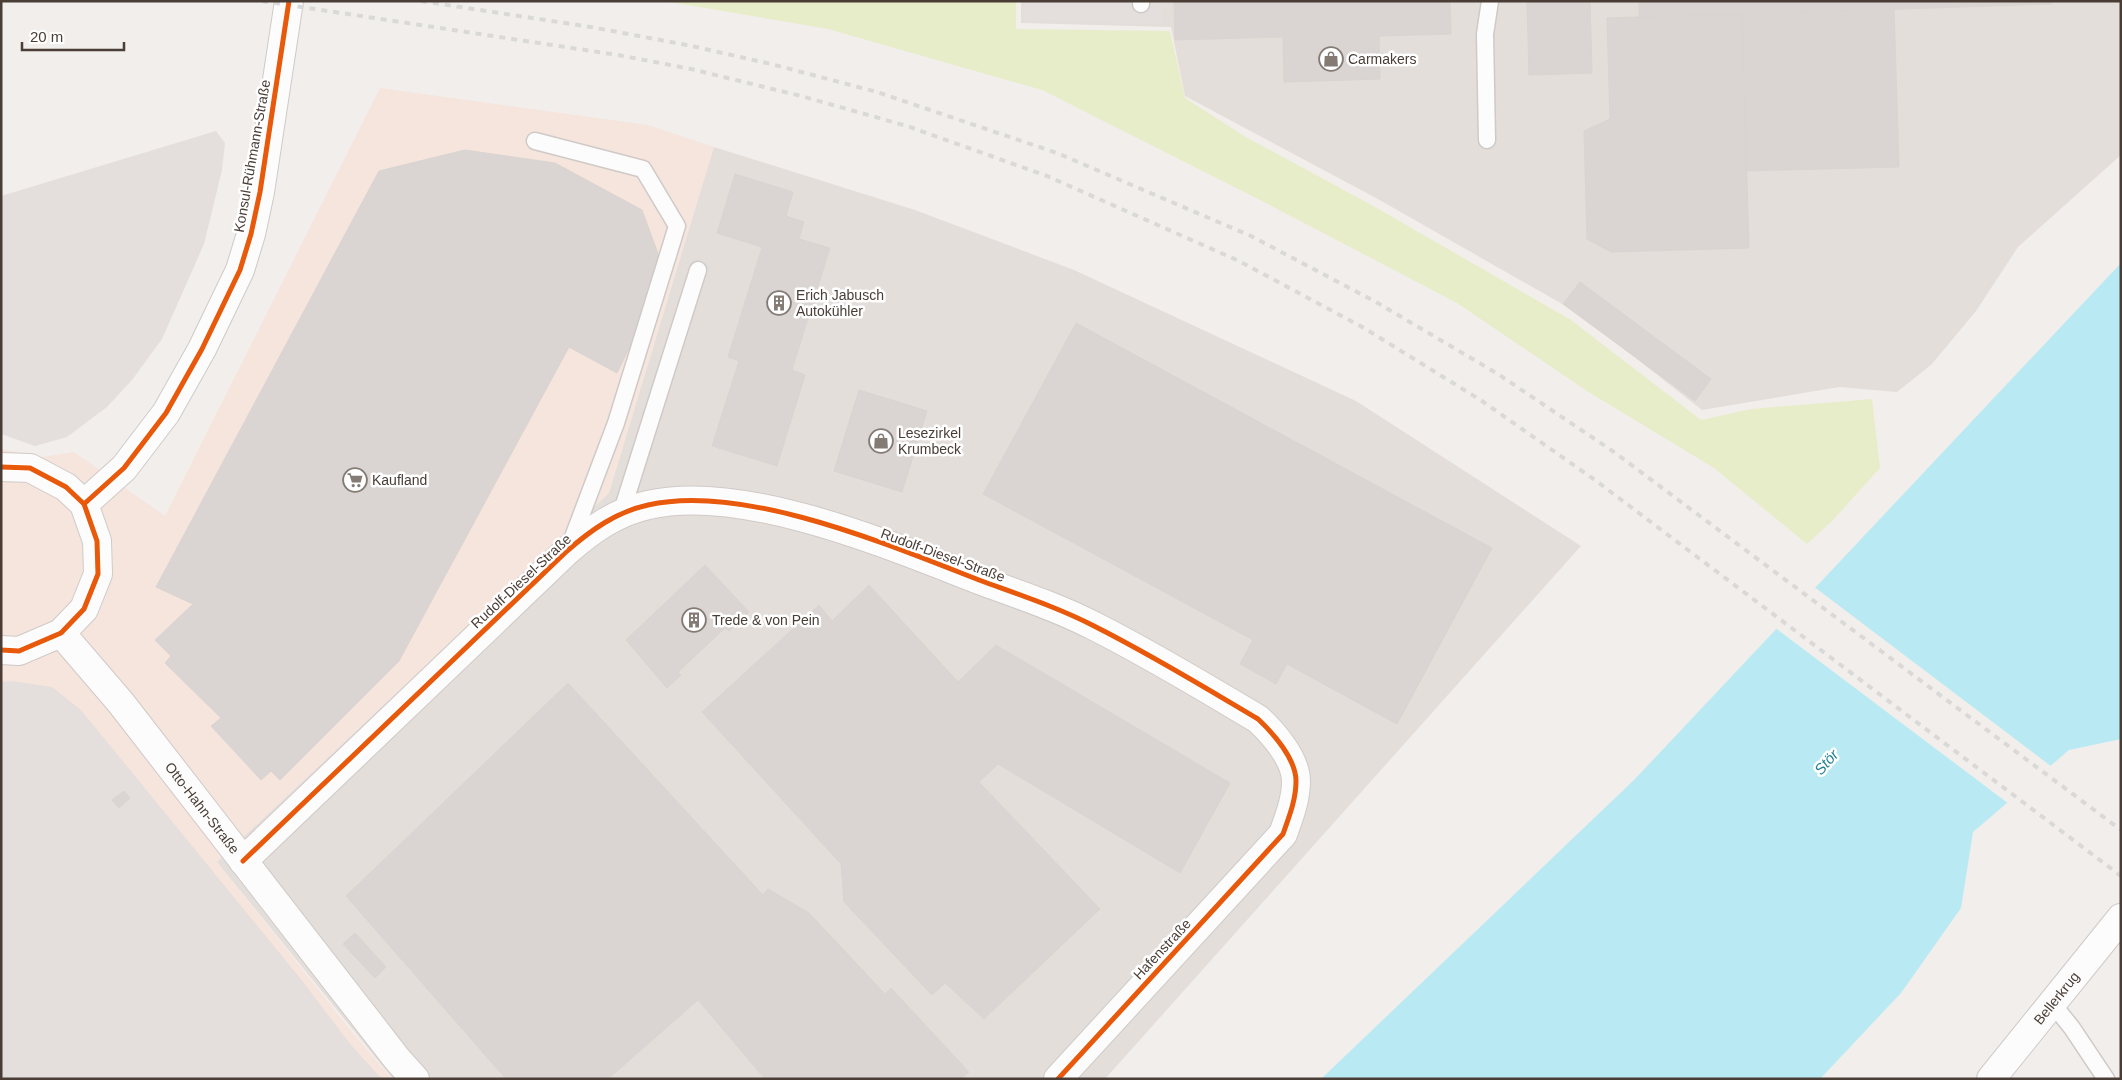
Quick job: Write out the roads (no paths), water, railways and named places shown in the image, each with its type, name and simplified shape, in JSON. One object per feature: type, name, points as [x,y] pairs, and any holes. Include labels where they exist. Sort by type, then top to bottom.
[{"type":"street","name":"Konsul-Rühmann-Straße","points":[[84,504],[124,468],[166,413],[202,349],[240,270],[251,234],[260,192],[290,1]]},
{"type":"street","points":[[1,467],[30,468],[66,487],[84,504],[98,541],[98,574],[84,609],[61,633],[20,650],[1,650]]},
{"type":"street","name":"Rudolf-Diesel-Straße","points":[[243,861],[567,551],[604,522],[621,514],[647,505],[694,500],[769,510],[806,519],[902,550],[1092,625],[1258,718],[1277,736],[1297,779],[1293,805],[1283,834]]},
{"type":"street","name":"Otto-Hahn-Straße","points":[[61,633],[121,703],[396,1059],[415,1079]]},
{"type":"street","name":"Hafenstraße","points":[[1058,1079],[1283,834]]},
{"type":"street","name":"Bellerkrug","points":[[1991,1079],[2121,918]]},
{"type":"lane","points":[[1487,140],[1485,34],[1490,1]]},
{"type":"lane","points":[[535,141],[643,169],[677,226],[616,423],[567,551]]},
{"type":"lane","points":[[621,514],[698,270]]},
{"type":"lane","points":[[2052,1003],[2072,1028],[2106,1079]]},
{"type":"water","name":"Stör","points":[[2121,263],[2121,739],[2069,750],[1973,832],[1961,908],[1901,993],[1820,1079],[1321,1079],[1635,779]]},
{"type":"railway","points":[[262,1],[618,55],[691,69],[801,96],[907,126],[1047,176],[1239,261],[1364,328],[1482,401],[1595,480],[2121,876]]},
{"type":"railway","points":[[421,1],[591,27],[692,46],[771,64],[877,92],[1057,153],[1251,236],[1376,302],[1498,374],[1614,452],[2121,830]]},
{"type":"place","name":"Carmakers","points":[[1331,59]]},
{"type":"place","name":"Erich Jabusch Autokühler","points":[[779,303]]},
{"type":"place","name":"Lesezirkel Krumbeck","points":[[881,441]]},
{"type":"place","name":"Kaufland","points":[[355,480]]},
{"type":"place","name":"Trede & von Pein","points":[[694,620]]}]
